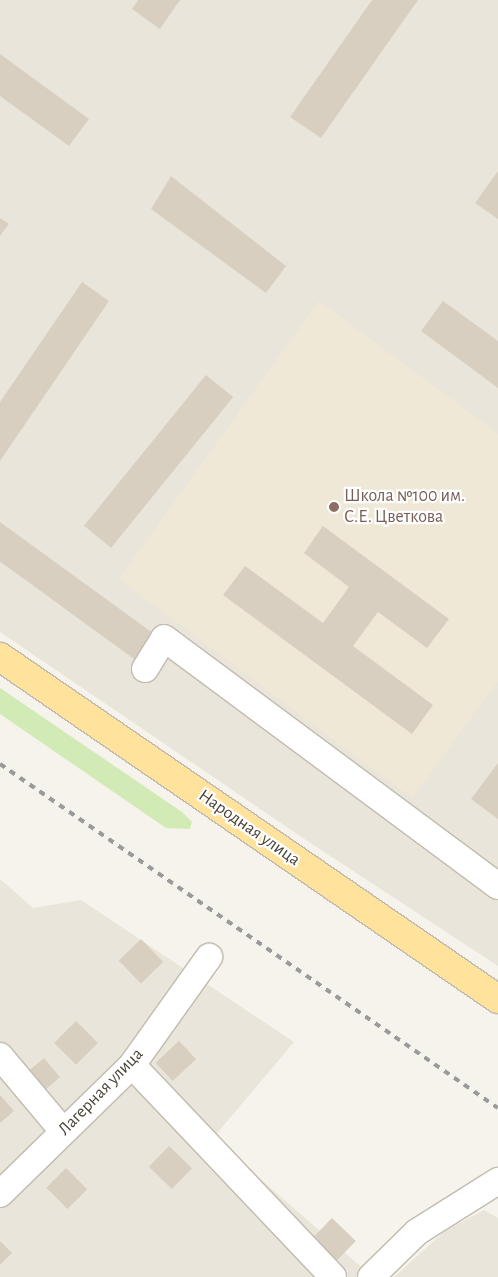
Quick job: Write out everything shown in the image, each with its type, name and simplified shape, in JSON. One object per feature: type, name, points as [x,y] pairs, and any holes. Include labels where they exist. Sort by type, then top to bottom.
[{"type":"main road","name":"Народная улица","points":[[0,657],[498,998]]},
{"type":"street","points":[[145,669],[164,638],[498,886]]},
{"type":"street","name":"Лагерная улица","points":[[0,1194],[132,1065],[209,957]]},
{"type":"street","points":[[0,1056],[63,1132]]},
{"type":"street","points":[[132,1065],[332,1277]]},
{"type":"street","points":[[371,1277],[417,1232],[498,1182]]},
{"type":"shaded area","points":[[0,0],[498,0],[498,966],[306,840],[0,632]]},
{"type":"shaded area","name":"Школа №100 им. С.Е. Цветкова","points":[[319,301],[498,434],[498,681],[412,798],[119,579]]},
{"type":"shaded area","points":[[0,879],[33,908],[81,900],[294,1042],[213,1138],[373,1277],[0,1277]]},
{"type":"shaded area","points":[[484,1210],[498,1218],[498,1277],[394,1277],[445,1231]]},
{"type":"green space","points":[[0,688],[182,812],[192,822],[190,829],[166,828],[0,714]]},
{"type":"building","points":[[138,0],[180,0],[160,29],[132,9]]},
{"type":"building","points":[[372,0],[418,0],[321,138],[290,117]]},
{"type":"building","points":[[0,54],[89,119],[69,146],[0,96]]},
{"type":"building","points":[[498,171],[498,219],[475,203]]},
{"type":"building","points":[[171,176],[286,266],[266,293],[151,209]]},
{"type":"building","points":[[0,218],[9,224],[0,236]]},
{"type":"building","points":[[82,282],[109,301],[0,461],[0,402]]},
{"type":"building","points":[[443,301],[498,341],[498,388],[421,331]]},
{"type":"building","points":[[206,375],[233,397],[111,548],[84,526]]},
{"type":"building","points":[[0,522],[157,636],[138,662],[0,562]]},
{"type":"building","points":[[323,526],[449,619],[427,648],[378,612],[353,646],[433,705],[412,734],[223,595],[245,566],[323,623],[349,587],[304,553]]},
{"type":"building","points":[[498,763],[498,819],[471,799]]},
{"type":"building","points":[[141,939],[163,962],[141,984],[119,961]]},
{"type":"building","points":[[76,1021],[98,1043],[76,1065],[54,1043]]},
{"type":"building","points":[[179,1041],[196,1059],[173,1081],[156,1063]]},
{"type":"building","points":[[44,1058],[60,1077],[39,1095],[23,1075]]},
{"type":"building","points":[[0,1095],[14,1111],[0,1123]]},
{"type":"building","points":[[169,1146],[192,1168],[172,1189],[149,1167]]},
{"type":"building","points":[[66,1168],[87,1189],[67,1209],[46,1188]]},
{"type":"building","points":[[332,1218],[356,1241],[336,1262],[312,1239]]},
{"type":"building","points":[[0,1241],[12,1253],[0,1265]]},
{"type":"railway","points":[[0,764],[498,1108]]},
{"type":"place","name":"Школа №100 им. С.Е. Цветкова","points":[[334,507]]}]
